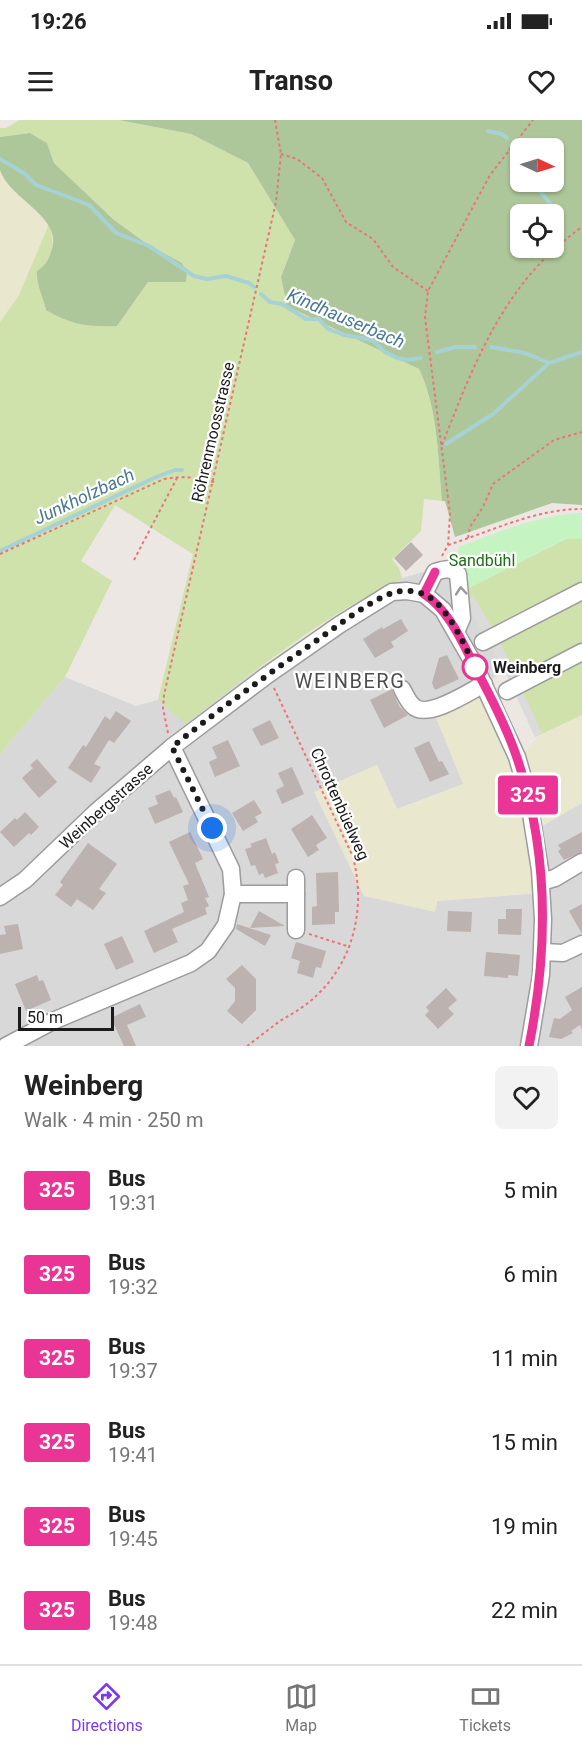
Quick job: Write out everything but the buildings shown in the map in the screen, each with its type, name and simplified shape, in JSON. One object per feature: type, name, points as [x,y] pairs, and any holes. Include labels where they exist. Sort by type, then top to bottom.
[{"type":"street","points":[[456,632],[462,618],[458,574],[445,568],[435,572],[424,594],[443,610],[484,684],[517,757],[528,795],[536,838],[541,882],[543,952],[529,1046]]},
{"type":"street","name":"Weinbergstrasse","points":[[0,897],[25,880],[96,812],[172,747],[266,676],[339,625],[392,592],[407,591],[424,594]]},
{"type":"street","points":[[483,642],[582,591]]},
{"type":"street","points":[[507,691],[582,652]]},
{"type":"street","points":[[402,689],[412,705],[429,710],[484,684]]},
{"type":"street","points":[[6,1046],[53,1021],[191,963],[208,951],[226,925],[232,894],[231,869],[172,747]]},
{"type":"street","points":[[541,882],[555,878],[582,862]]},
{"type":"street","points":[[232,894],[296,886],[296,930]]},
{"type":"street","points":[[543,952],[563,953],[582,944]]},
{"type":"path","name":"Röhrenmoosstrasse","points":[[172,747],[163,708],[165,695],[276,202],[281,154],[275,120]]},
{"type":"path","points":[[533,120],[490,175],[428,291],[425,318],[450,514],[448,545],[533,516],[556,510],[582,509]]},
{"type":"path","points":[[281,154],[297,159],[321,178],[346,222],[373,239],[393,267],[428,291]]},
{"type":"path","points":[[442,444],[460,397],[509,300],[533,269],[582,227]]},
{"type":"path","points":[[468,538],[470,527],[483,507],[493,484],[554,440],[582,432]]},
{"type":"path","points":[[134,561],[178,476]]},
{"type":"path","points":[[0,554],[164,479],[178,476],[195,477],[214,482]]},
{"type":"path","name":"Chrottenbüelweg","points":[[247,1046],[315,997],[335,974],[350,947],[355,932],[359,898],[358,877],[353,857],[273,686],[266,676]]},
{"type":"path","points":[[296,930],[350,947]]},
{"type":"shaded area","points":[[0,169],[9,186],[49,224],[19,295],[0,322]]},
{"type":"shaded area","points":[[455,563],[469,588],[472,613],[505,671],[435,713],[464,784],[397,809],[377,765],[315,792],[435,912],[437,901],[541,893],[534,828],[544,825],[582,803],[582,1046],[0,1046],[0,754],[65,677],[136,706],[158,700],[185,723],[257,670],[372,592],[402,578]]},
{"type":"shaded area","points":[[473,595],[497,636],[542,733],[535,737],[505,671],[472,613],[470,602]]},
{"type":"shaded area","points":[[478,694],[507,760],[524,823],[533,893],[437,901],[435,912],[364,896],[314,792],[377,765],[397,809],[463,784],[434,713]]},
{"type":"shaded area","points":[[582,715],[582,803],[544,825],[536,788],[524,752],[542,733]]},
{"type":"green space","points":[[19,120],[119,120],[191,134],[248,163],[295,240],[281,277],[287,306],[419,369],[434,417],[442,501],[424,499],[421,531],[392,559],[399,568],[402,578],[317,627],[185,724],[158,700],[193,554],[115,505],[81,561],[112,581],[65,677],[0,754],[0,322],[19,295],[49,224],[53,245],[51,256],[37,271],[46,310],[117,326],[148,282],[186,282],[187,273],[182,263],[147,244],[114,220],[54,163],[47,143],[30,133],[0,137],[0,128],[6,128]]},
{"type":"green space","points":[[119,120],[582,120],[582,505],[552,503],[455,537],[445,501],[442,501],[434,417],[419,369],[287,306],[281,277],[295,240],[248,163],[191,134]]},
{"type":"green space","points":[[30,133],[47,143],[54,163],[114,220],[147,244],[182,263],[187,273],[186,282],[148,282],[117,326],[80,324],[46,310],[37,271],[48,260],[53,237],[42,217],[13,190],[0,170],[0,137]]},
{"type":"green space","name":"Sandbühl","points":[[582,513],[582,539],[566,539],[469,588],[455,563],[459,547],[534,521]]},
{"type":"green space","points":[[566,539],[582,539],[582,715],[535,737],[505,671],[472,613],[469,588]]},
{"type":"waterway","points":[[488,131],[502,134],[507,138]]},
{"type":"waterway","name":"Kindhauserbach","points":[[0,159],[25,174],[36,185],[89,205],[116,233],[149,246],[194,276],[207,279],[226,276],[249,283],[254,287]]},
{"type":"waterway","points":[[541,192],[550,204]]},
{"type":"waterway","name":"Kindhauserbach","points":[[261,294],[270,302],[282,304],[306,319],[319,319],[328,329],[344,335],[372,340],[385,352],[397,358],[407,360],[421,358]]},
{"type":"waterway","name":"Kindhauserbach","points":[[437,352],[456,347],[475,347]]},
{"type":"waterway","name":"Kindhauserbach","points":[[491,347],[525,353],[549,363]]},
{"type":"waterway","name":"Junkholzbach","points":[[446,444],[493,414],[549,363],[582,352]]},
{"type":"waterway","name":"Junkholzbach","points":[[0,551],[154,478],[175,470],[182,470]]},
{"type":"bus line","name":"325","points":[[435,572],[424,594],[434,600],[443,610],[475,666],[517,757],[528,795],[540,870],[543,919],[541,975],[529,1046]]},
{"type":"place","name":"Weinberg","points":[[475,667]]},
{"type":"district","name":"WEINBERG","points":[[350,681]]},
{"type":"route","points":[[212,828],[172,747],[266,676],[380,599],[392,592],[407,591],[424,594],[434,600],[443,610],[475,667]]}]
